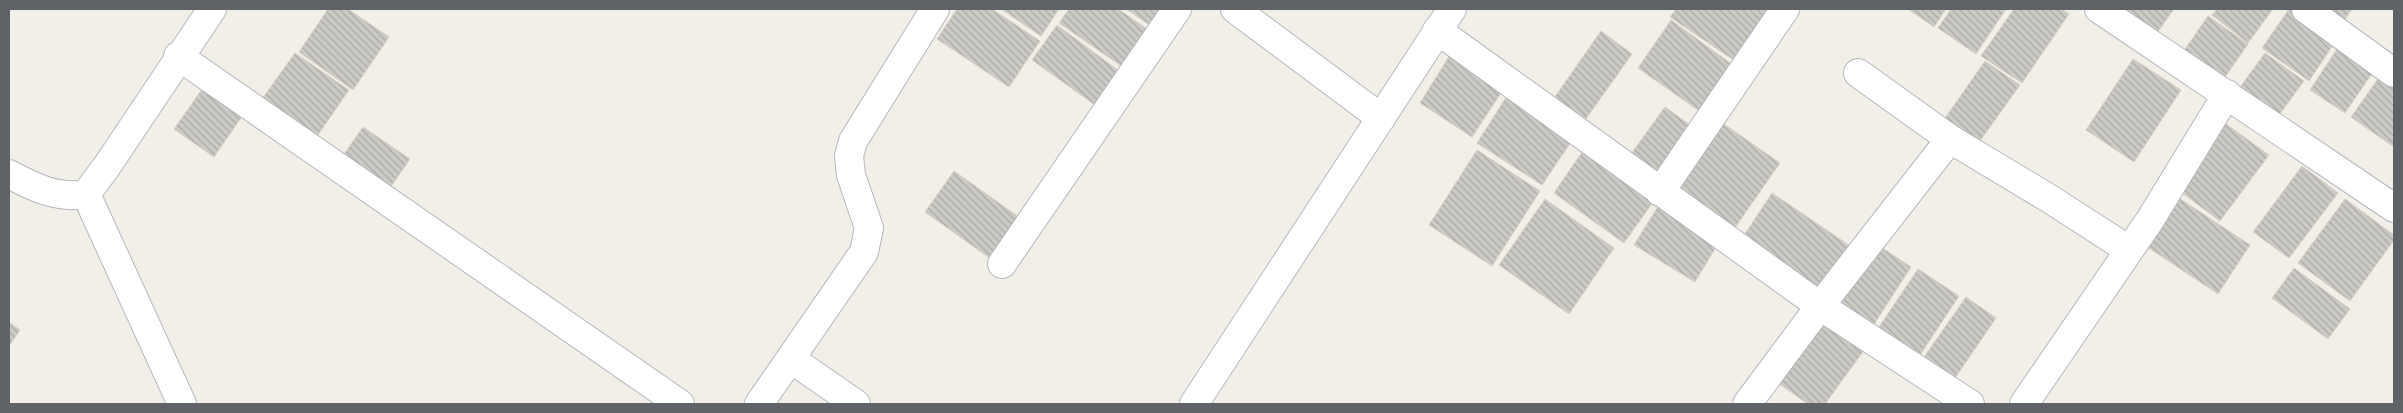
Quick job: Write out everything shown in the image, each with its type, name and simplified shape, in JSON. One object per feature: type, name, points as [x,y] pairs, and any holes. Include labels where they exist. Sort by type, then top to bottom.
[{"type":"street","points":[[9,174],[47,192],[70,197],[86,194],[107,166],[178,56],[212,9]]},
{"type":"street","points":[[759,404],[864,252],[870,228],[851,175],[849,156],[853,141],[935,9]]},
{"type":"street","points":[[1002,264],[1177,9]]},
{"type":"street","points":[[1235,9],[1381,118]]},
{"type":"street","points":[[1660,192],[1785,9]]},
{"type":"street","points":[[2099,9],[2394,208]]},
{"type":"street","points":[[2306,9],[2394,73]]},
{"type":"street","points":[[1194,404],[1445,19],[1660,192],[1820,306],[1970,404]]},
{"type":"street","points":[[178,56],[680,404]]},
{"type":"street","points":[[1858,73],[1950,139],[2050,199],[2129,250]]},
{"type":"street","points":[[2024,404],[2150,220],[2227,94]]},
{"type":"street","points":[[1747,404],[1820,306],[1950,139]]},
{"type":"street","points":[[86,194],[182,404]]},
{"type":"street","points":[[790,359],[856,404]]},
{"type":"building","points":[[328,9],[348,9],[389,37],[353,90],[299,52]]},
{"type":"building","points":[[957,9],[992,9],[1040,41],[1009,87],[937,39]]},
{"type":"building","points":[[1001,9],[1059,9],[1041,36]]},
{"type":"building","points":[[1069,9],[1118,9],[1153,33],[1127,70],[1059,23]]},
{"type":"building","points":[[1126,9],[1172,9],[1157,30]]},
{"type":"building","points":[[1676,9],[1771,9],[1735,61],[1670,17]]},
{"type":"building","points":[[1908,9],[1946,9],[1934,27]]},
{"type":"building","points":[[1951,9],[2006,9],[1976,54],[1938,28]]},
{"type":"building","points":[[2014,9],[2061,9],[2069,14],[2022,83],[1981,56]]},
{"type":"building","points":[[2124,9],[2174,9],[2152,40],[2119,16]]},
{"type":"building","points":[[2217,9],[2273,9],[2248,43],[2212,15]]},
{"type":"building","points":[[2289,9],[2299,9],[2339,36],[2309,81],[2262,48]]},
{"type":"building","points":[[2312,9],[2352,9],[2339,28]]},
{"type":"building","points":[[2208,16],[2248,44],[2219,86],[2179,58]]},
{"type":"building","points":[[1671,20],[1737,68],[1705,115],[1638,68]]},
{"type":"building","points":[[1057,25],[1119,71],[1095,105],[1032,60]]},
{"type":"building","points":[[1601,31],[1632,54],[1583,123],[1552,101]]},
{"type":"building","points":[[2337,49],[2373,72],[2345,113],[2310,90]]},
{"type":"building","points":[[295,53],[349,90],[311,145],[257,106]]},
{"type":"building","points":[[2265,53],[2304,81],[2274,122],[2235,94]]},
{"type":"building","points":[[1450,55],[1503,90],[1472,137],[1420,103]]},
{"type":"building","points":[[2133,59],[2181,90],[2134,162],[2086,130]]},
{"type":"building","points":[[1985,61],[2020,85],[1975,148],[1941,124]]},
{"type":"building","points":[[2380,76],[2394,86],[2394,147],[2351,117]]},
{"type":"building","points":[[203,88],[243,115],[214,157],[174,129]]},
{"type":"building","points":[[1507,96],[1573,139],[1542,185],[1477,143]]},
{"type":"building","points":[[1665,107],[1697,130],[1662,177],[1631,154]]},
{"type":"building","points":[[2222,121],[2269,155],[2220,221],[2174,187]]},
{"type":"building","points":[[1721,122],[1780,163],[1732,232],[1673,191]]},
{"type":"building","points":[[363,127],[410,159],[385,195],[338,163]]},
{"type":"building","points":[[1587,145],[1658,195],[1624,243],[1554,193]]},
{"type":"building","points":[[1477,150],[1540,191],[1492,266],[1429,225]]},
{"type":"building","points":[[2302,166],[2338,193],[2289,258],[2253,232]]},
{"type":"building","points":[[954,171],[1023,220],[994,261],[925,212]]},
{"type":"building","points":[[1772,193],[1856,250],[1822,299],[1739,243]]},
{"type":"building","points":[[2173,194],[2250,245],[2218,294],[2140,242]]},
{"type":"building","points":[[1545,199],[1614,248],[1569,314],[1499,265]]},
{"type":"building","points":[[2345,199],[2394,235],[2394,240],[2350,301],[2298,263]]},
{"type":"building","points":[[1659,205],[1719,242],[1695,282],[1634,245]]},
{"type":"building","points":[[1872,241],[1911,267],[1871,329],[1831,303]]},
{"type":"building","points":[[2294,268],[2350,309],[2328,339],[2272,298]]},
{"type":"building","points":[[1918,269],[1959,296],[1918,358],[1877,330]]},
{"type":"building","points":[[1966,297],[1996,318],[1953,381],[1922,360]]},
{"type":"building","points":[[1829,312],[1870,342],[1825,404],[1808,404],[1778,383]]},
{"type":"building","points":[[9,322],[20,330],[9,346]]}]
